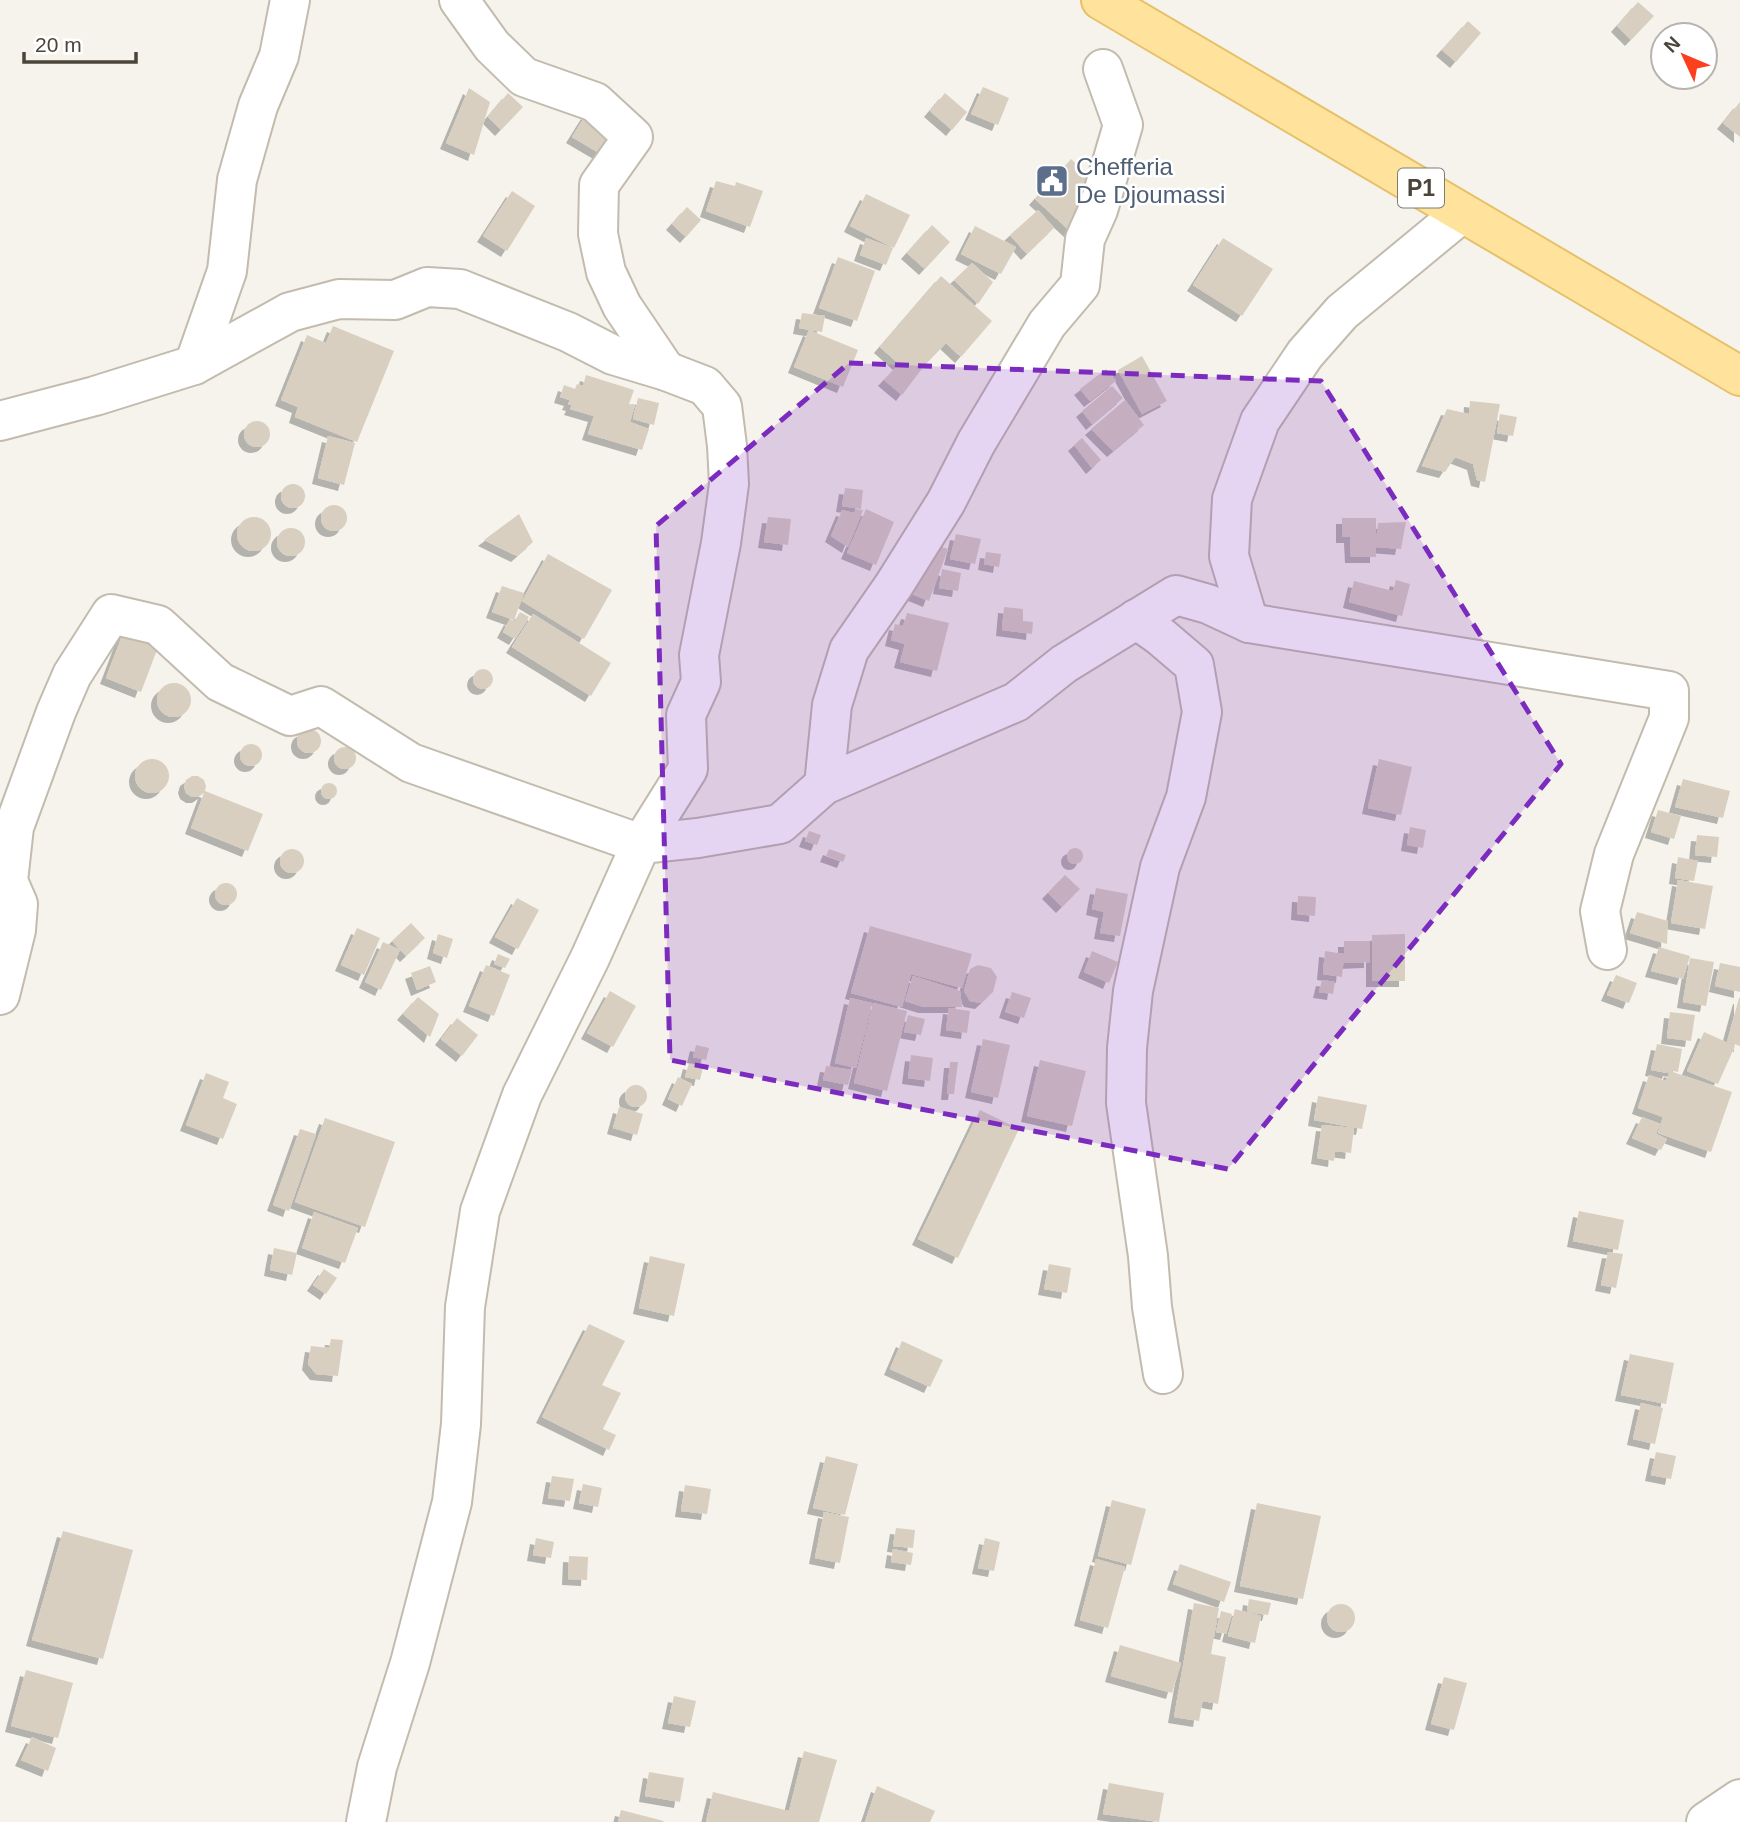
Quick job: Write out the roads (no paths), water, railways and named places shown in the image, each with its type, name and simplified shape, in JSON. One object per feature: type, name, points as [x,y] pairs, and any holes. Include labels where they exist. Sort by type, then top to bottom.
[{"type":"main road","name":"P1","points":[[1101,0],[1740,376]]},
{"type":"street","points":[[194,365],[227,271],[237,180],[258,106],[279,57],[290,0]]},
{"type":"street","points":[[459,0],[492,46],[524,77],[595,102],[633,137],[599,185],[598,234],[606,272],[622,306],[666,371]]},
{"type":"street","points":[[824,785],[832,705],[849,650],[946,502],[976,443],[1047,324],[1080,285],[1085,239],[1098,210],[1123,125],[1103,69]]},
{"type":"street","points":[[1248,623],[1229,556],[1232,499],[1261,421],[1304,354],[1342,312],[1462,213]]},
{"type":"street","points":[[0,421],[194,365],[290,312],[339,299],[395,300],[427,287],[460,289],[568,332],[613,355],[705,386],[722,406],[729,484],[721,543],[699,655],[701,682],[686,715],[688,769],[640,844],[590,958],[522,1095],[480,1211],[465,1307],[461,1424],[452,1502],[410,1663],[377,1767],[366,1822]]},
{"type":"street","points":[[0,995],[16,930],[18,904],[8,881],[14,827],[72,675],[111,614],[158,625],[220,682],[290,716],[321,706],[411,763],[640,844],[698,838],[780,824],[824,785],[1016,702],[1064,664],[1176,595],[1208,604],[1248,623],[1669,691],[1669,718],[1614,854],[1600,911],[1607,950]]},
{"type":"street","points":[[1136,620],[1194,665],[1202,712],[1186,797],[1160,867],[1133,991],[1127,1048],[1126,1103],[1163,1374]]},
{"type":"street","points":[[1706,1822],[1740,1799]]},
{"type":"place","name":"Chefferia De Djoumassi","points":[[1052,181]]}]
